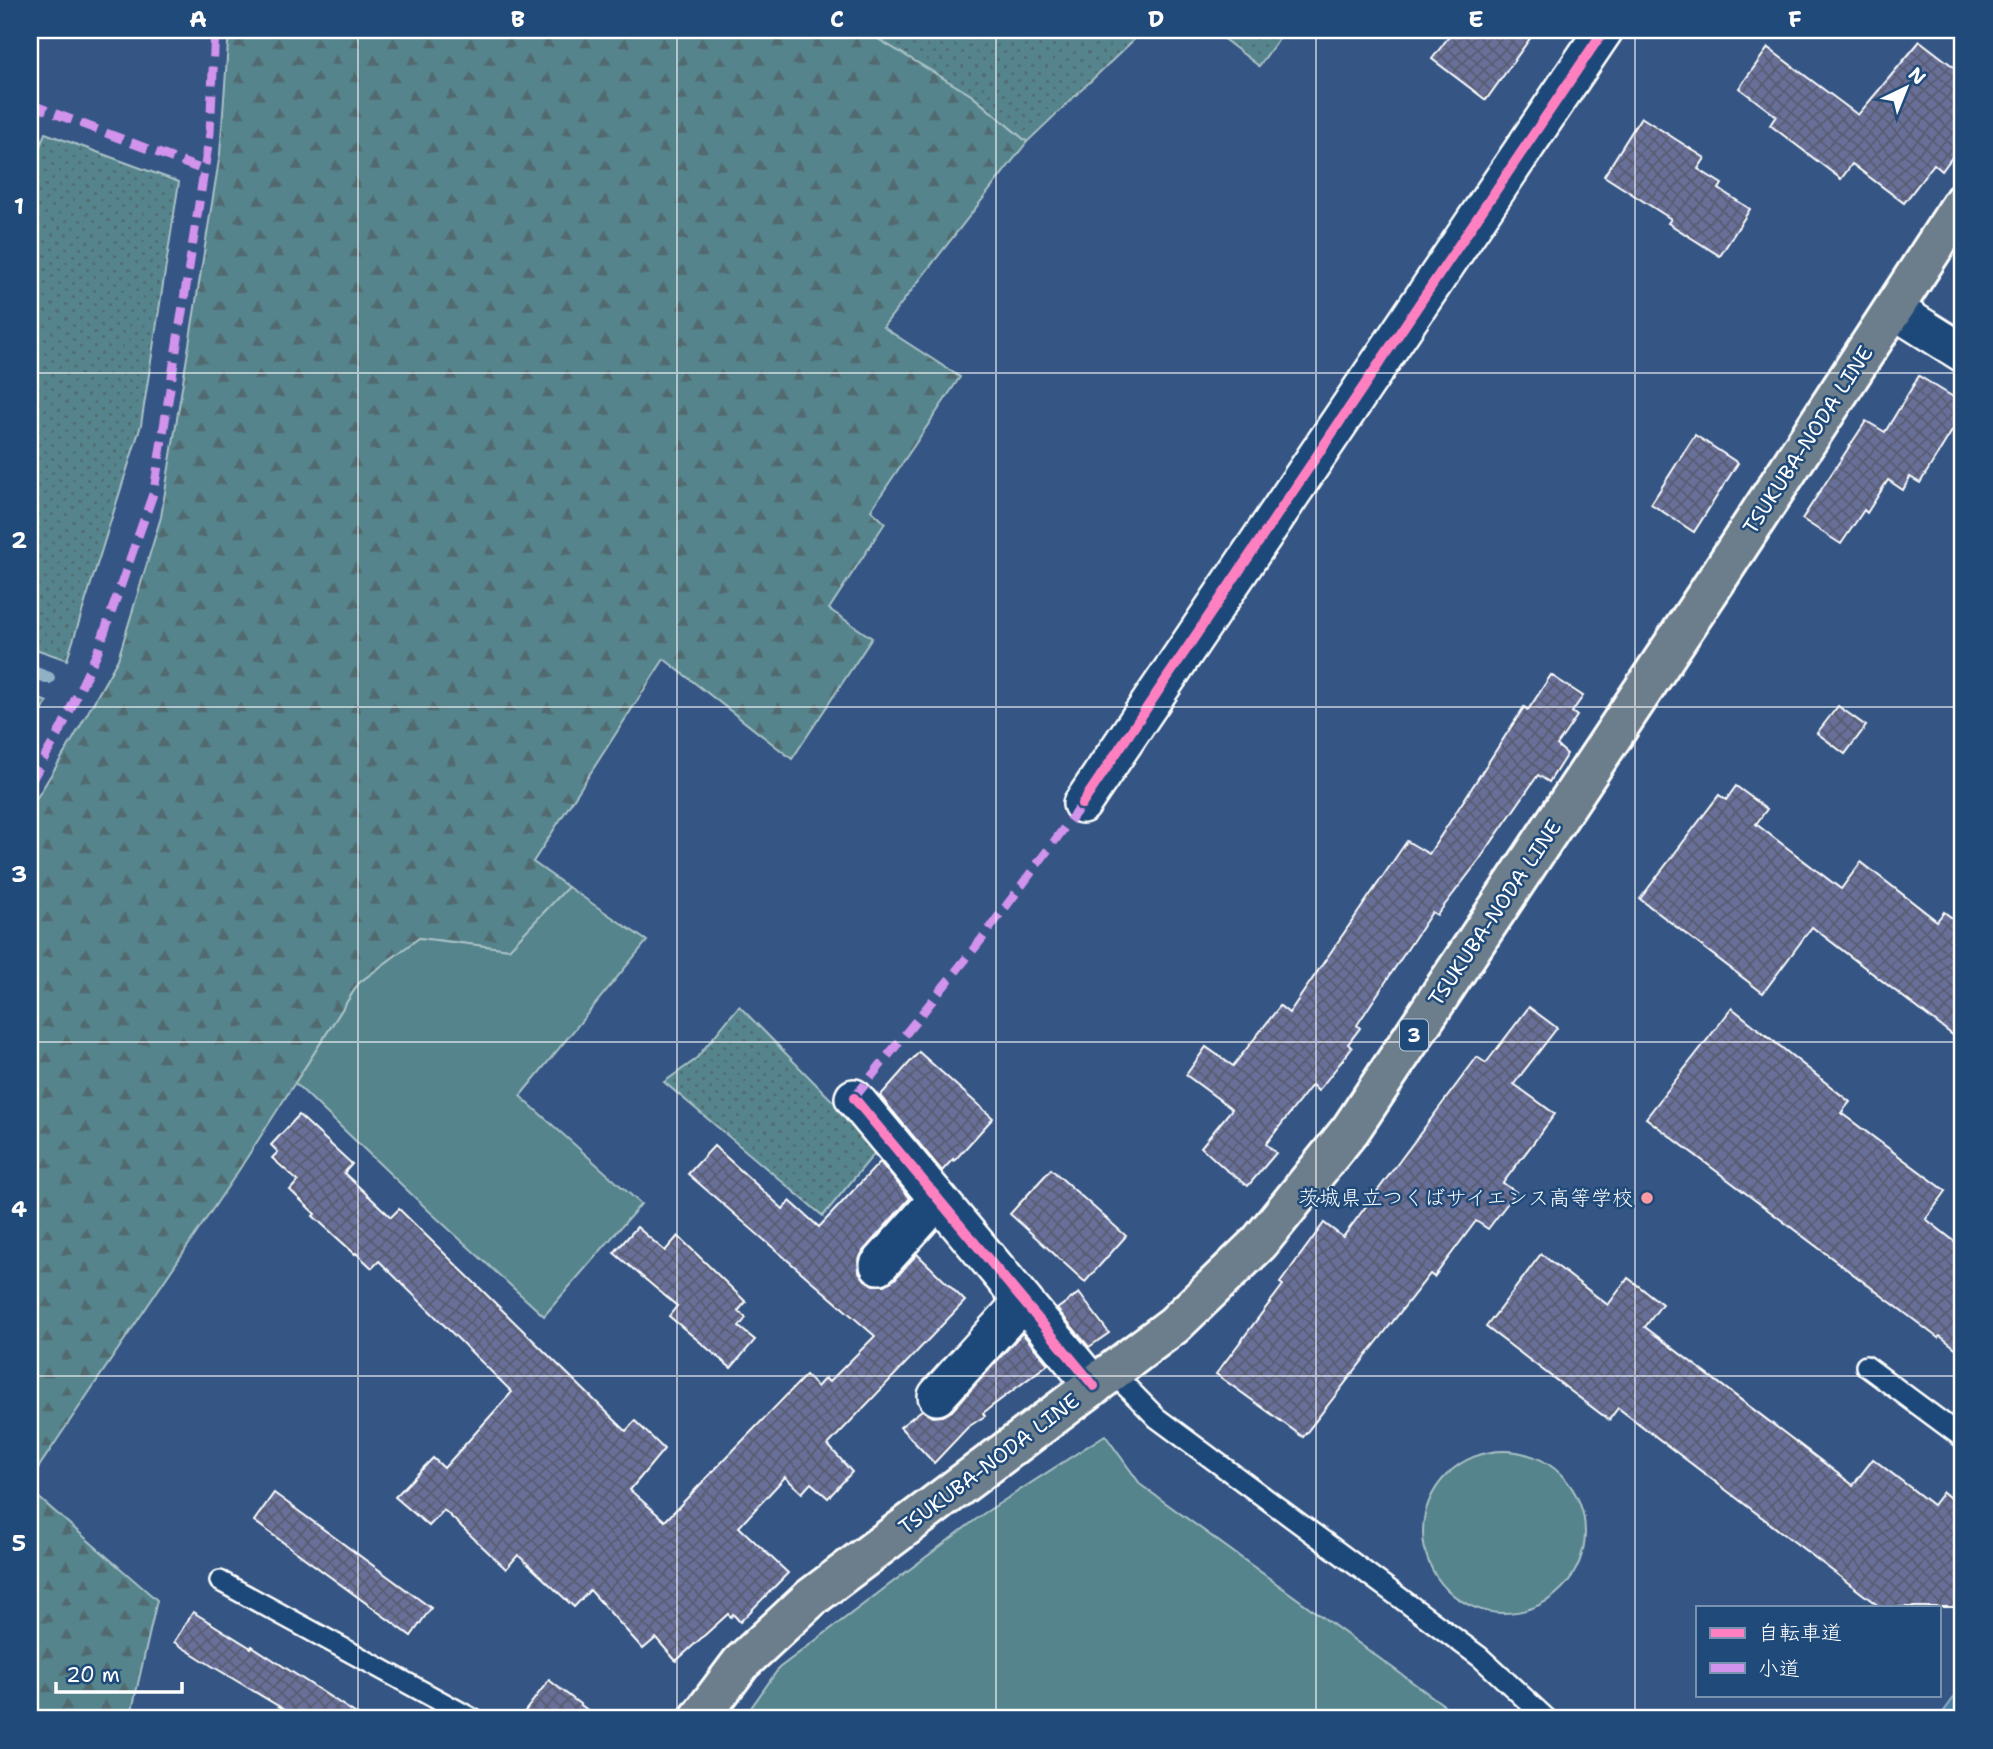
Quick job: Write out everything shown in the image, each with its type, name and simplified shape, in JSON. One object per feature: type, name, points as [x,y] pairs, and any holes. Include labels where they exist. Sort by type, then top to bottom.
[{"type":"main road","name":"TSUKUBA-NODA LINE","points":[[699,1719],[741,1663],[812,1597],[1174,1325],[1259,1243],[1351,1129],[1717,579],[1963,202]]},
{"type":"street","points":[[1082,804],[1604,30]]},
{"type":"street","points":[[1893,309],[1963,353]]},
{"type":"street","points":[[854,1098],[1023,1301],[1103,1379]]},
{"type":"street","points":[[879,1265],[938,1199]]},
{"type":"street","points":[[937,1396],[1023,1301]]},
{"type":"lane","points":[[1866,1366],[1963,1438]]},
{"type":"lane","points":[[1103,1379],[1480,1657],[1547,1719]]},
{"type":"lane","points":[[220,1581],[472,1719]]},
{"type":"green space","points":[[229,30],[863,30],[971,95],[1027,142],[883,327],[960,377],[871,510],[885,523],[829,609],[872,638],[792,759],[664,659],[533,862],[568,887],[509,949],[419,938],[359,983],[237,1173],[30,1480],[30,809],[118,659],[161,517],[220,154]]},
{"type":"green space","points":[[863,30],[1144,30],[1027,142],[971,95]]},
{"type":"green space","points":[[1212,30],[1285,30],[1259,66]]},
{"type":"green space","points":[[45,133],[179,182],[141,425],[67,660],[30,647],[30,173]]},
{"type":"green space","points":[[30,695],[47,702],[30,734]]},
{"type":"green space","points":[[568,887],[647,941],[520,1096],[641,1204],[544,1316],[295,1083],[359,983],[419,938],[509,949]]},
{"type":"green space","points":[[739,1006],[879,1148],[823,1216],[664,1082],[695,1060]]},
{"type":"green space","points":[[1105,1435],[1141,1485],[1463,1719],[743,1719],[779,1668],[983,1514]]},
{"type":"green space","points":[[1504,1451],[1535,1457],[1561,1475],[1579,1501],[1585,1532],[1579,1563],[1561,1589],[1535,1607],[1504,1613],[1473,1607],[1447,1589],[1429,1563],[1423,1532],[1429,1501],[1447,1475],[1473,1457]]},
{"type":"green space","points":[[30,1490],[157,1600],[130,1719],[30,1719]]},
{"type":"water","points":[[1963,1685],[1963,1719],[1949,1719],[1942,1714]]},
{"type":"building","points":[[1454,30],[1536,30],[1486,100],[1432,59]]},
{"type":"building","points":[[1920,41],[1963,74],[1963,142],[1942,171],[1934,164],[1904,203],[1852,164],[1841,179],[1770,125],[1776,116],[1739,88],[1768,48],[1858,115]]},
{"type":"building","points":[[1641,117],[1705,158],[1698,169],[1722,184],[1719,189],[1750,209],[1720,256],[1668,223],[1671,219],[1604,176]]},
{"type":"building","points":[[1919,376],[1963,403],[1963,413],[1920,483],[1910,477],[1903,490],[1888,480],[1867,513],[1864,510],[1841,544],[1802,519],[1866,421],[1885,432]]},
{"type":"building","points":[[1695,435],[1738,463],[1694,532],[1651,504]]},
{"type":"building","points":[[1551,675],[1583,696],[1572,712],[1577,716],[1557,745],[1567,754],[1549,782],[1538,775],[1480,859],[1437,915],[1432,912],[1357,1025],[1360,1028],[1348,1044],[1352,1048],[1318,1091],[1312,1085],[1266,1144],[1276,1153],[1248,1186],[1201,1147],[1232,1109],[1186,1075],[1206,1047],[1233,1066],[1280,1006],[1289,1013],[1407,841],[1429,854],[1524,707],[1528,710]]},
{"type":"building","points":[[1838,706],[1866,726],[1845,754],[1817,733]]},
{"type":"building","points":[[1736,786],[1767,809],[1756,824],[1841,889],[1861,862],[1937,921],[1944,912],[1963,926],[1963,1043],[1812,927],[1763,993],[1640,899],[1719,795],[1726,800]]},
{"type":"building","points":[[1529,1007],[1557,1028],[1514,1084],[1555,1114],[1503,1183],[1516,1192],[1488,1229],[1476,1221],[1434,1277],[1430,1274],[1303,1437],[1216,1374],[1283,1285],[1280,1283],[1324,1223],[1343,1237],[1477,1057],[1486,1063]]},
{"type":"building","points":[[1732,1008],[1850,1102],[1841,1113],[1946,1191],[1926,1219],[1963,1248],[1963,1354],[1646,1118]]},
{"type":"building","points":[[919,1052],[993,1118],[942,1171],[880,1096]]},
{"type":"building","points":[[299,1115],[352,1164],[344,1173],[391,1217],[399,1209],[626,1431],[635,1421],[664,1449],[630,1490],[665,1521],[806,1375],[817,1387],[825,1378],[829,1382],[875,1336],[688,1174],[714,1146],[783,1209],[790,1201],[819,1227],[880,1162],[910,1198],[863,1251],[858,1261],[859,1272],[865,1280],[874,1285],[885,1285],[895,1279],[917,1254],[965,1301],[828,1445],[852,1472],[828,1498],[811,1483],[802,1493],[785,1477],[739,1527],[788,1573],[740,1622],[733,1614],[731,1617],[728,1614],[676,1661],[656,1638],[643,1649],[590,1590],[574,1607],[518,1555],[506,1569],[444,1510],[429,1526],[395,1497],[433,1458],[444,1468],[512,1392],[379,1261],[372,1268],[313,1216],[315,1214],[290,1190],[298,1181],[272,1158],[278,1152],[271,1145]]},
{"type":"building","points":[[1051,1169],[1126,1236],[1085,1282],[1010,1214]]},
{"type":"building","points":[[637,1227],[665,1251],[678,1236],[746,1302],[738,1311],[746,1318],[739,1327],[755,1340],[731,1368],[669,1316],[677,1306],[614,1253]]},
{"type":"building","points":[[1541,1254],[1608,1305],[1628,1278],[1662,1304],[1645,1327],[1853,1485],[1873,1459],[1933,1505],[1943,1492],[1963,1509],[1963,1607],[1879,1606],[1618,1408],[1609,1420],[1486,1327]]},
{"type":"building","points":[[1079,1293],[1109,1333],[1089,1347],[1057,1309]]},
{"type":"building","points":[[1022,1333],[1048,1364],[983,1413],[985,1416],[968,1427],[934,1463],[900,1427],[922,1410],[933,1417],[952,1411]]},
{"type":"building","points":[[274,1493],[431,1608],[411,1636],[254,1521]]},
{"type":"building","points":[[193,1612],[251,1648],[252,1646],[364,1719],[300,1719],[212,1666],[174,1642]]},
{"type":"building","points":[[549,1680],[599,1719],[519,1719]]},
{"type":"waterway","points":[[30,671],[49,678]]},
{"type":"marked path","points":[[30,783],[61,729],[97,653],[154,491],[210,133],[215,30]]},
{"type":"marked path","points":[[30,104],[203,170]]},
{"type":"marked path","points":[[854,1098],[981,940],[1082,804]]},
{"type":"cycle path","points":[[1082,804],[1604,30]]},
{"type":"cycle path","points":[[854,1098],[1094,1386]]},
{"type":"place","name":"茨城県立つくばサイエンス高等学校","points":[[1647,1198]]}]
